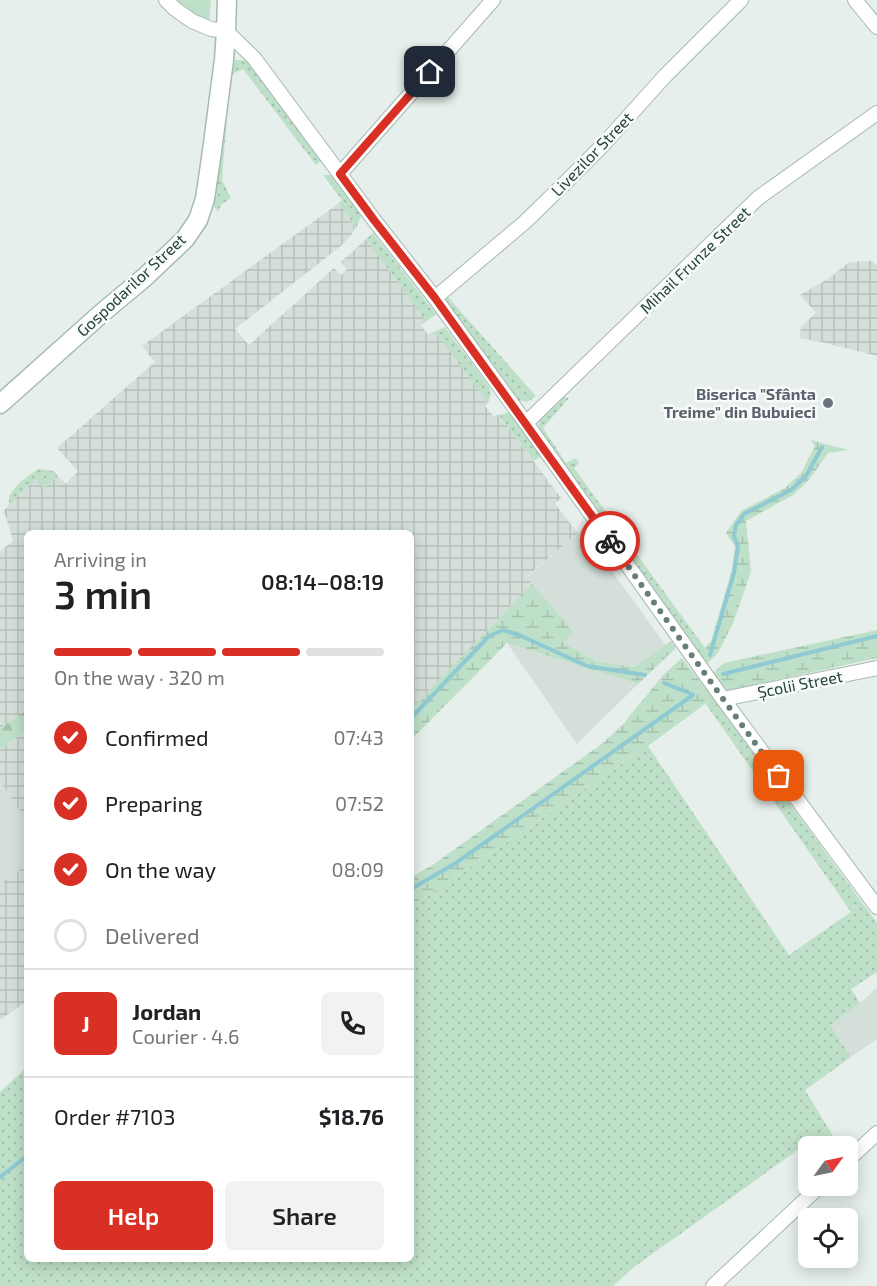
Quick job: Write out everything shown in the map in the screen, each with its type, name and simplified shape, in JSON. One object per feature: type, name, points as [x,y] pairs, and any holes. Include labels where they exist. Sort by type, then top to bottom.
[{"type":"street","points":[[166,0],[192,21],[211,29],[226,31],[254,58],[435,298],[723,699],[877,907]]},
{"type":"street","name":"Gospodarilor Street","points":[[0,404],[145,277],[184,239],[198,220],[205,199],[209,170],[226,31],[227,0]]},
{"type":"street","points":[[340,174],[493,0]]},
{"type":"street","name":"Livezilor Street","points":[[435,298],[525,222],[558,190],[602,146],[664,77],[741,0]]},
{"type":"street","points":[[855,0],[877,27]]},
{"type":"street","name":"Mihail Frunze Street","points":[[526,423],[758,198],[877,113]]},
{"type":"street","name":"Școlii Street","points":[[723,699],[877,668]]},
{"type":"street","points":[[858,1151],[877,1133]]},
{"type":"street","points":[[713,1286],[809,1196]]},
{"type":"shaded area","points":[[339,203],[355,226],[352,234],[341,246],[235,329],[249,345],[334,268],[341,275],[347,269],[341,262],[366,239],[425,318],[421,325],[428,335],[437,333],[486,399],[485,406],[493,416],[499,415],[561,498],[555,504],[578,533],[526,577],[532,584],[414,706],[414,530],[24,530],[24,712],[0,728],[0,551],[13,541],[3,512],[36,478],[44,488],[58,476],[66,484],[78,471],[57,448],[155,362],[142,346]]},
{"type":"shaded area","points":[[872,261],[877,265],[877,356],[799,338],[801,327],[816,313],[800,295],[828,279],[849,262]]},
{"type":"shaded area","points":[[582,530],[666,646],[635,667],[597,661],[563,643],[574,632],[526,578]]},
{"type":"shaded area","points":[[507,643],[562,660],[638,684],[577,744]]},
{"type":"shaded area","points":[[24,733],[24,817],[0,782],[0,749]]},
{"type":"shaded area","points":[[0,782],[24,817],[24,864],[16,874],[0,884]]},
{"type":"shaded area","points":[[24,864],[24,1003],[0,1020],[0,884],[16,874]]},
{"type":"shaded area","points":[[877,988],[877,1039],[851,1057],[829,1025]]},
{"type":"green space","points":[[173,0],[211,0],[209,21],[199,17]]},
{"type":"green space","points":[[235,60],[251,63],[321,161],[316,165],[243,69],[236,72],[230,77],[222,180],[231,198],[221,205],[218,212],[213,205],[230,64]]},
{"type":"green space","points":[[323,175],[330,175],[343,188],[361,216],[352,234],[355,226],[339,203],[342,200]]},
{"type":"green space","points":[[373,233],[436,314],[421,325],[424,318],[366,239]]},
{"type":"green space","points":[[447,296],[536,396],[527,402],[517,400],[441,301]]},
{"type":"green space","points":[[445,327],[490,388],[490,398],[485,406],[485,399],[437,334],[428,335]]},
{"type":"green space","points":[[564,397],[569,398],[543,428],[566,463],[575,458],[579,463],[574,468],[705,648],[699,653],[538,428],[539,419]]},
{"type":"green space","points":[[509,412],[541,456],[534,461],[499,415]]},
{"type":"green space","points":[[811,440],[848,450],[828,453],[808,481],[793,495],[746,521],[751,571],[734,621],[718,653],[707,664],[699,653],[711,641],[731,573],[735,547],[726,533],[741,511],[785,488],[801,473],[815,446]]},
{"type":"green space","points":[[38,469],[54,471],[58,476],[44,488],[36,479],[9,505],[9,496],[19,483]]},
{"type":"green space","points":[[532,584],[574,632],[563,643],[597,661],[635,667],[671,641],[676,648],[638,684],[507,643],[414,737],[414,706]]},
{"type":"green space","points":[[877,630],[877,658],[726,691],[713,673],[724,663]]},
{"type":"green space","points":[[682,658],[713,698],[648,746],[414,905],[414,875],[434,864],[603,743],[624,723],[664,674]]},
{"type":"green space","points":[[713,698],[877,923],[877,972],[851,989],[860,1003],[830,1025],[851,1057],[805,1090],[833,1136],[798,1136],[798,1150],[634,1267],[613,1286],[0,1286],[0,1092],[24,1070],[24,1262],[414,1262],[414,905],[648,746],[789,955],[851,912],[706,704]]},
{"type":"green space","points":[[24,712],[24,733],[0,749],[0,728]]},
{"type":"waterway","points":[[710,655],[734,573],[738,546],[734,536],[736,525],[744,514],[791,490],[806,476],[822,447]]},
{"type":"waterway","points":[[414,715],[489,636],[503,630],[587,666],[645,675]]},
{"type":"waterway","points":[[723,674],[877,636]]},
{"type":"waterway","points":[[664,683],[692,694]]},
{"type":"waterway","points":[[414,887],[456,863],[693,695]]},
{"type":"waterway","points":[[0,1177],[24,1158]]},
{"type":"way so far","points":[[610,541],[779,776]]},
{"type":"place","name":"Biserica \"Sfânta Treime\" din Bubuieci","points":[[828,403]]},
{"type":"route","points":[[430,72],[340,174],[435,298],[610,541]]}]
